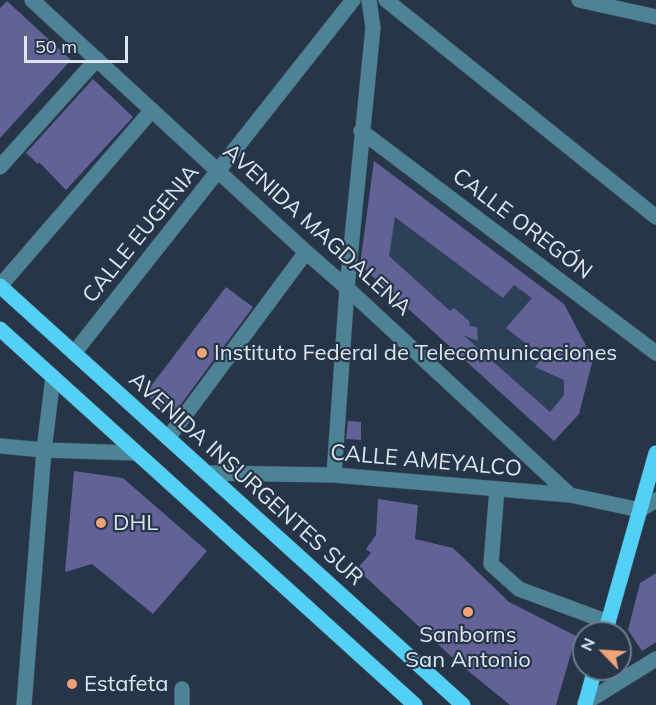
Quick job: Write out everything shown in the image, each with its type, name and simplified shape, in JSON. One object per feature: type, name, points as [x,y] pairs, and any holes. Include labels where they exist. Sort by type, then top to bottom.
[{"type":"main road","name":"AVENIDA INSURGENTES SUR","points":[[0,286],[463,705]]},
{"type":"main road","points":[[0,329],[415,705]]},
{"type":"main road","points":[[608,621],[656,453]]},
{"type":"main road","points":[[585,704],[592,681]]},
{"type":"street","name":"AVENIDA MAGDALENA","points":[[32,0],[570,495]]},
{"type":"street","name":"CALLE EUGENIA","points":[[74,353],[353,0]]},
{"type":"street","points":[[334,475],[347,288],[373,28],[369,0]]},
{"type":"street","points":[[386,0],[656,218]]},
{"type":"street","points":[[579,0],[656,17]]},
{"type":"street","points":[[0,167],[97,59]]},
{"type":"street","points":[[0,286],[152,110]]},
{"type":"street","name":"CALLE OREGÓN","points":[[361,131],[656,353]]},
{"type":"street","points":[[168,438],[306,252]]},
{"type":"street","points":[[24,705],[44,450],[53,377]]},
{"type":"street","points":[[0,446],[136,453]]},
{"type":"street","name":"CALLE AMEYALCO","points":[[207,473],[334,475],[570,495],[640,510]]},
{"type":"street","points":[[497,489],[491,564],[519,589],[592,621]]},
{"type":"street","points":[[640,510],[656,500]]},
{"type":"street","points":[[585,704],[656,659]]},
{"type":"street","points":[[182,689],[182,705]]},
{"type":"shaded area","points":[[374,161],[564,304],[593,359],[579,414],[554,441],[360,265]]},
{"type":"building","points":[[7,1],[71,60],[0,138],[0,8]]},
{"type":"building","points":[[93,79],[133,117],[66,190],[39,162],[38,164],[26,153]]},
{"type":"building","points":[[374,161],[564,304],[593,359],[579,414],[554,441],[360,265]],"holes":[[[395,217],[503,298],[514,285],[532,298],[506,328],[543,357],[535,367],[564,380],[564,395],[550,412],[463,335],[478,341],[477,327],[470,326],[469,321],[454,308],[450,311],[389,256]]]},
{"type":"building","name":"Instituto Federal de Telecomunicaciones","points":[[226,287],[253,307],[173,415],[145,394]]},
{"type":"building","points":[[348,421],[361,422],[361,440],[346,439]]},
{"type":"building","points":[[74,471],[123,478],[207,551],[153,614],[92,564],[65,572]]},
{"type":"building","points":[[378,499],[418,505],[415,539],[453,548],[509,602],[572,634],[572,650],[556,705],[510,705],[456,661],[357,569],[371,553],[366,549],[376,535]]},
{"type":"building","points":[[656,573],[656,642],[642,651],[632,636],[630,621],[640,583]]},
{"type":"place","name":"Instituto Federal de Telecomunicaciones","points":[[202,353]]},
{"type":"place","name":"DHL","points":[[101,523]]},
{"type":"place","name":"Sanborns San Antonio","points":[[468,612]]},
{"type":"place","name":"Estafeta","points":[[72,684]]}]
